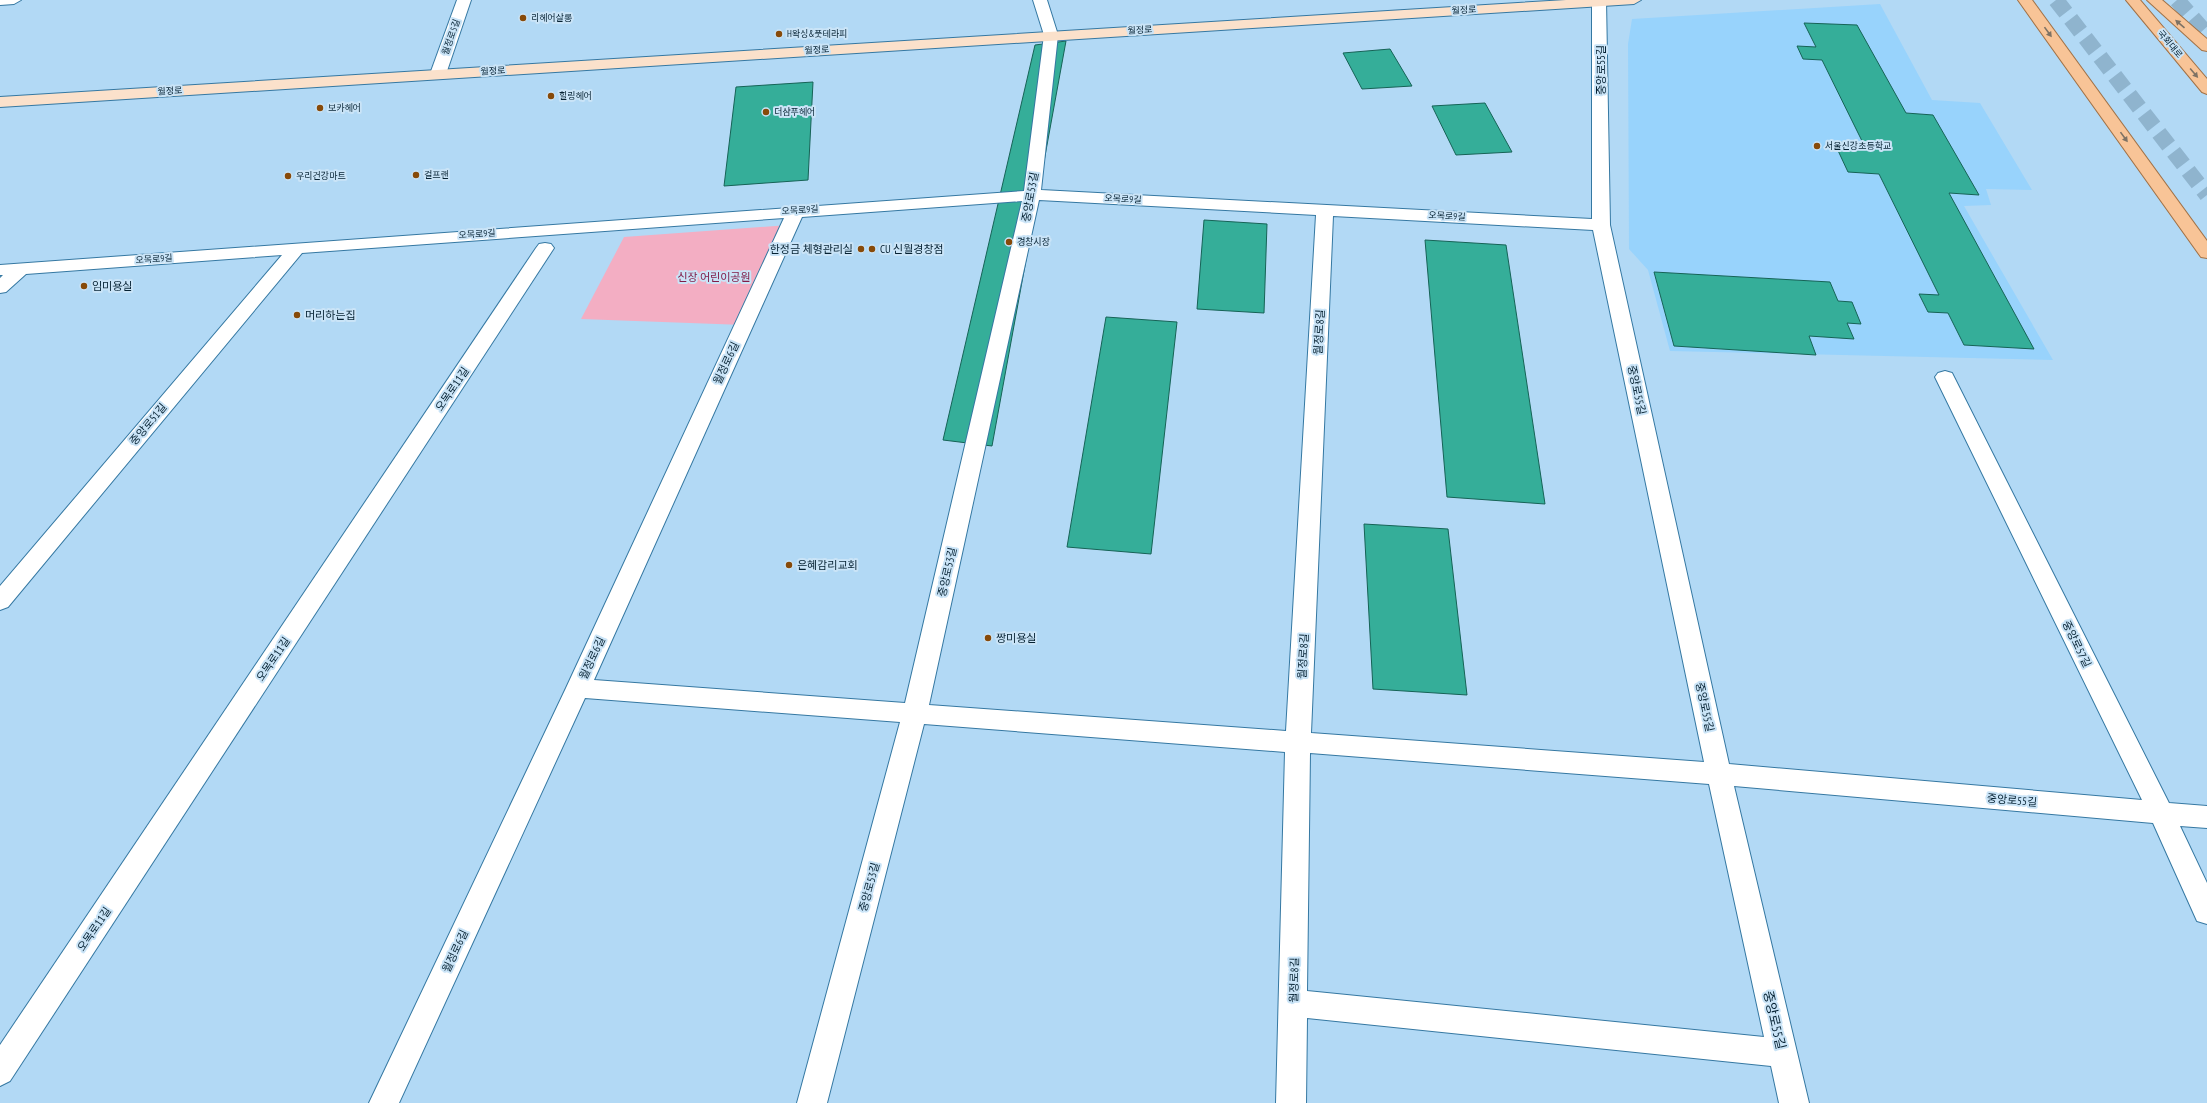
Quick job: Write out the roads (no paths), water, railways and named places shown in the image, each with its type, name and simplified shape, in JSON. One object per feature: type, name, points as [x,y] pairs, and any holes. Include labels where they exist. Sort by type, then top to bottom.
[{"type":"main road","points":[[2025,0],[2207,253]]},
{"type":"main road","name":"국회대로","points":[[2133,0],[2207,89]]},
{"type":"main road","name":"국회대로","points":[[2154,0],[2207,47]]},
{"type":"street","points":[[0,1],[14,0]]},
{"type":"street","name":"월정로5길","points":[[438,74],[464,0]]},
{"type":"street","points":[[1040,0],[1051,35]]},
{"type":"street","name":"월정로","points":[[0,102],[1051,35],[1634,0]]},
{"type":"street","name":"중앙로55길","points":[[1600,1],[1601,225],[1719,774],[1794,1103]]},
{"type":"street","name":"중앙로53길","points":[[812,1103],[915,713],[1032,195],[1051,35]]},
{"type":"street","name":"오목로9길","points":[[0,270],[796,210],[1032,195],[1325,209],[1601,225]]},
{"type":"street","name":"월정로8길","points":[[1291,1103],[1298,742],[1325,209]]},
{"type":"street","name":"월정로6길","points":[[384,1103],[578,688],[796,210]]},
{"type":"street","name":"중앙로51길","points":[[0,601],[297,248]]},
{"type":"street","name":"오목로11길","points":[[0,1071],[546,248]]},
{"type":"street","points":[[0,288],[20,268]]},
{"type":"street","name":"중앙로57길","points":[[1945,377],[2161,813],[2207,912]]},
{"type":"street","points":[[578,688],[1719,774]]},
{"type":"street","name":"중앙로55길","points":[[1719,774],[2207,817]]},
{"type":"street","points":[[1293,1003],[1782,1053]]},
{"type":"tunnel","points":[[2056,0],[2207,195]]},
{"type":"tunnel","points":[[2177,0],[2207,34]]},
{"type":"place","name":"리헤어살롱","points":[[523,18]]},
{"type":"place","name":"H왁싱&풋테라피","points":[[779,34]]},
{"type":"place","name":"힐링헤어","points":[[551,96]]},
{"type":"place","name":"보카헤어","points":[[320,108]]},
{"type":"place","name":"더샴푸헤어","points":[[766,112]]},
{"type":"place","name":"서울신강초등학교","points":[[1817,146]]},
{"type":"place","name":"걸프랜","points":[[416,175]]},
{"type":"place","name":"우리건강마트","points":[[288,176]]},
{"type":"place","name":"경창시장","points":[[1009,242]]},
{"type":"place","name":"한정금 체형관리실","points":[[861,249]]},
{"type":"place","name":"CU 신월경창점","points":[[872,249]]},
{"type":"place","name":"임미용실","points":[[84,286]]},
{"type":"place","name":"머리하는집","points":[[297,315]]},
{"type":"place","name":"은혜감리교회","points":[[789,565]]},
{"type":"place","name":"짱미용실","points":[[988,638]]},
{"type":"park label","name":"신장 어린이공원","points":[[714,277]]}]
